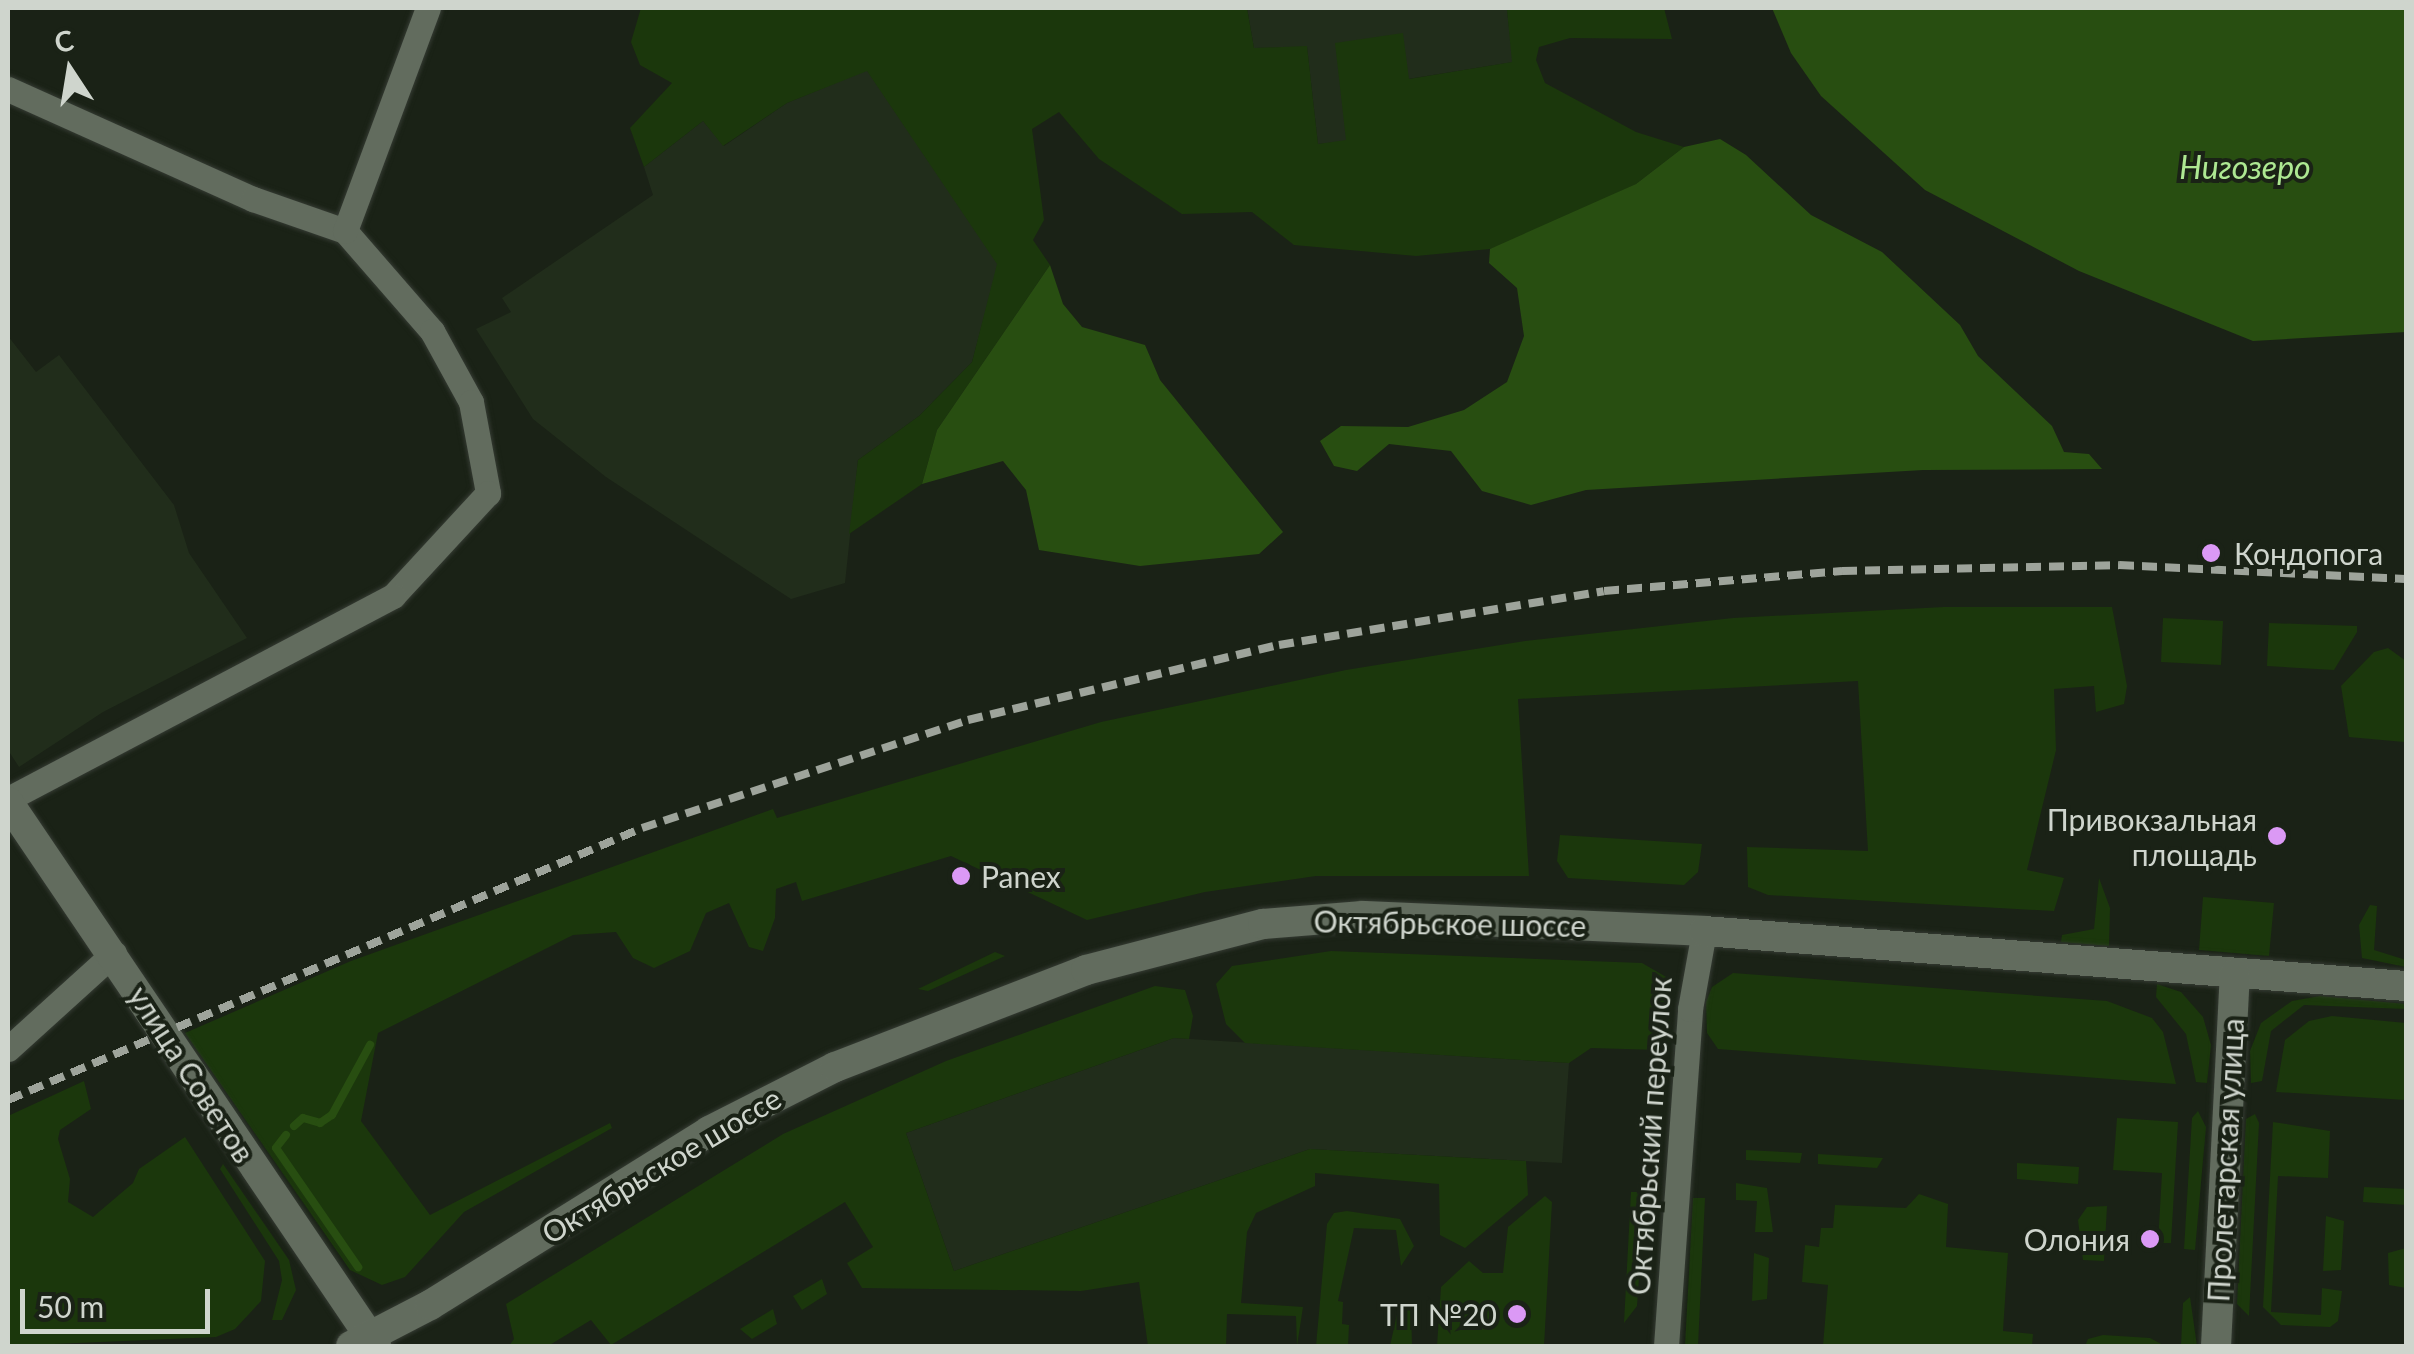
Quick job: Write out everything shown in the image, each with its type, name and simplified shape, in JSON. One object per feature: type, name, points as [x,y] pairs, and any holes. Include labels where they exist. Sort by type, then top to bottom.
[{"type":"street","points":[[345,231],[428,8]]},
{"type":"street","points":[[8,89],[252,200],[345,231],[432,330],[471,402],[488,493],[393,596],[8,800]]},
{"type":"street","name":"улица Советов","points":[[8,800],[114,953],[161,1034],[366,1344]]},
{"type":"street","name":"Октябрьское шоссе","points":[[366,1344],[773,1097],[929,1027],[1114,961],[1228,931],[1332,917],[1704,931],[2406,986]]},
{"type":"street","name":"Октябрьский переулок","points":[[1666,1346],[1692,981],[1704,931]]},
{"type":"street","points":[[8,1050],[114,953]]},
{"type":"street","name":"Пролетарская улица","points":[[2216,1346],[2235,973]]},
{"type":"shaded area","points":[[641,8],[1247,8],[1254,48],[1307,46],[1318,144],[1346,140],[1335,43],[1403,33],[1409,79],[1512,62],[1507,10],[1664,8],[1672,39],[1570,38],[1539,47],[1536,60],[1545,83],[1636,132],[1684,147],[1636,184],[1523,238],[1490,249],[1416,256],[1294,245],[1252,212],[1182,214],[1099,159],[1059,112],[1032,129],[1044,220],[1033,240],[1050,265],[937,430],[922,484],[849,534],[858,460],[919,416],[972,362],[997,264],[867,71],[787,103],[723,146],[703,121],[644,167],[630,128],[672,83],[640,65],[631,42]]},
{"type":"shaded area","points":[[1247,8],[1528,8],[1507,10],[1513,62],[1408,79],[1346,141],[1318,144],[1307,47],[1254,48]]},
{"type":"shaded area","points":[[867,70],[998,264],[972,362],[919,416],[858,460],[845,583],[791,599],[606,477],[533,419],[476,329],[511,312],[502,298],[653,195],[644,167],[703,121],[724,146],[787,103]]},
{"type":"shaded area","points":[[8,336],[36,372],[59,355],[174,505],[189,553],[247,638],[103,712],[19,767],[8,750]]},
{"type":"shaded area","points":[[1944,607],[2112,607],[2127,686],[2124,704],[2096,712],[2094,686],[2054,689],[2056,750],[2027,870],[2064,878],[2054,911],[1768,895],[1748,887],[1747,847],[1868,851],[1858,681],[1518,699],[1529,876],[1316,876],[1205,892],[1087,920],[951,856],[802,901],[796,882],[776,889],[775,918],[763,951],[749,947],[729,903],[706,913],[690,951],[654,968],[633,958],[616,932],[573,935],[378,1033],[361,1121],[430,1215],[610,1123],[612,1128],[464,1212],[405,1277],[382,1285],[350,1270],[185,1033],[351,961],[773,809],[777,818],[1101,722],[1346,670],[1525,641],[1733,618]]},
{"type":"shaded area","points":[[2163,618],[2223,621],[2221,665],[2161,662]]},
{"type":"shaded area","points":[[2269,623],[2357,626],[2357,632],[2334,670],[2267,666]]},
{"type":"shaded area","points":[[2388,648],[2406,661],[2404,742],[2349,737],[2341,686],[2374,652]]},
{"type":"shaded area","points":[[1560,835],[1702,844],[1698,872],[1684,885],[1568,878],[1557,861]]},
{"type":"shaded area","points":[[2099,878],[2110,908],[2109,946],[2061,942],[2062,935],[2094,929]]},
{"type":"shaded area","points":[[2203,897],[2274,903],[2269,956],[2199,950]]},
{"type":"shaded area","points":[[2370,905],[2377,906],[2374,950],[2406,960],[2406,967],[2362,958],[2359,925]]},
{"type":"shaded area","points":[[1331,951],[1642,963],[1668,978],[1671,1040],[1659,1050],[1591,1048],[1569,1063],[1245,1043],[1226,1024],[1216,984],[1232,966]]},
{"type":"shaded area","points":[[995,952],[1005,956],[928,991],[918,989]]},
{"type":"shaded area","points":[[1733,973],[2107,1001],[2152,1018],[2163,1032],[2176,1084],[1718,1049],[1707,1033],[1706,1002],[1712,987]]},
{"type":"shaded area","points":[[2157,984],[2181,992],[2203,1017],[2211,1045],[2207,1083],[2196,1082],[2186,1034],[2156,997]]},
{"type":"shaded area","points":[[1155,986],[1185,990],[1193,1016],[1189,1039],[1174,1038],[906,1133],[954,1271],[1310,1149],[1526,1161],[1528,1195],[1465,1248],[1440,1235],[1439,1184],[1315,1173],[1315,1186],[1256,1213],[1247,1232],[1241,1303],[1303,1307],[1297,1346],[1296,1316],[1227,1314],[1226,1346],[1148,1346],[1139,1282],[1081,1291],[862,1288],[847,1263],[873,1247],[845,1202],[611,1345],[591,1320],[548,1346],[509,1346],[514,1339],[506,1304],[783,1134],[946,1061]]},
{"type":"shaded area","points":[[2320,996],[2406,1004],[2406,1009],[2304,1005],[2271,1031],[2262,1081],[2251,1083],[2250,1051],[2261,1023],[2292,1001]]},
{"type":"shaded area","points":[[2332,1016],[2406,1023],[2406,1100],[2276,1092],[2285,1040],[2309,1021]]},
{"type":"shaded area","points":[[1174,1038],[1569,1063],[1562,1163],[1310,1149],[954,1271],[906,1133]]},
{"type":"shaded area","points":[[84,1081],[91,1109],[60,1130],[58,1139],[70,1179],[68,1202],[93,1217],[133,1183],[139,1169],[185,1137],[265,1261],[261,1301],[235,1329],[216,1337],[8,1346],[8,1116]]},
{"type":"shaded area","points":[[2198,1111],[2206,1127],[2195,1250],[2184,1249],[2192,1118]]},
{"type":"shaded area","points":[[2255,1114],[2259,1123],[2249,1316],[2237,1304],[2246,1119]]},
{"type":"shaded area","points":[[2117,1118],[2178,1122],[2171,1243],[2158,1243],[2162,1173],[2113,1170]]},
{"type":"shaded area","points":[[2273,1122],[2330,1131],[2328,1178],[2278,1176],[2271,1312],[2321,1315],[2322,1288],[2342,1291],[2338,1321],[2330,1327],[2281,1325],[2263,1307]]},
{"type":"shaded area","points":[[1746,1150],[1802,1153],[1800,1163],[1746,1160]]},
{"type":"shaded area","points":[[1818,1154],[1883,1158],[1877,1168],[1818,1164]]},
{"type":"shaded area","points":[[2017,1163],[2079,1167],[2078,1184],[2017,1179]]},
{"type":"shaded area","points":[[223,1164],[289,1260],[296,1290],[282,1320],[272,1320],[282,1280],[279,1261],[220,1169]]},
{"type":"shaded area","points":[[1736,1183],[1767,1188],[1773,1232],[1755,1232],[1757,1201],[1736,1200]]},
{"type":"shaded area","points":[[2364,1187],[2406,1189],[2406,1205],[2363,1202]]},
{"type":"shaded area","points":[[1631,1192],[1645,1192],[1637,1306],[1624,1323]]},
{"type":"shaded area","points":[[1919,1194],[1948,1204],[1946,1247],[2008,1253],[2003,1331],[2033,1334],[2032,1346],[1823,1346],[1828,1285],[1802,1282],[1805,1245],[1819,1247],[1821,1228],[1833,1228],[1835,1205],[1906,1208]]},
{"type":"shaded area","points":[[1545,1196],[1552,1202],[1544,1346],[1437,1346],[1441,1287],[1469,1261],[1483,1273],[1503,1273],[1508,1227]]},
{"type":"shaded area","points":[[1693,1198],[1705,1198],[1698,1346],[1685,1346]]},
{"type":"shaded area","points":[[2107,1206],[2104,1261],[2083,1260],[2078,1220],[2087,1207]]},
{"type":"shaded area","points":[[1347,1211],[1400,1219],[1414,1246],[1401,1266],[1396,1230],[1354,1228],[1338,1301],[1343,1302],[1342,1324],[1349,1325],[1348,1346],[1316,1346],[1327,1224],[1334,1213]]},
{"type":"shaded area","points":[[2326,1216],[2344,1221],[2341,1270],[2323,1271]]},
{"type":"shaded area","points":[[2406,1248],[2406,1288],[2389,1285],[2388,1253]]},
{"type":"shaded area","points":[[1754,1253],[1769,1258],[1767,1299],[1752,1301]]},
{"type":"shaded area","points":[[822,1279],[827,1294],[802,1310],[793,1296]]},
{"type":"shaded area","points":[[2190,1297],[2197,1346],[2181,1346],[2183,1303]]},
{"type":"shaded area","points":[[1399,1305],[1411,1308],[1412,1346],[1390,1346]]},
{"type":"shaded area","points":[[773,1309],[777,1324],[752,1339],[740,1329]]},
{"type":"shaded area","points":[[2103,1335],[2150,1338],[2165,1346],[2085,1346],[2088,1339]]},
{"type":"water","name":"Нигозеро","points":[[1772,8],[2406,8],[2406,332],[2253,341],[2079,271],[1925,190],[1821,96],[1791,53]]},
{"type":"water","points":[[1720,139],[1746,155],[1811,215],[1882,252],[1960,325],[1978,356],[2052,426],[2064,452],[2089,454],[2102,469],[1923,470],[1586,490],[1531,505],[1482,491],[1451,451],[1389,444],[1357,471],[1334,466],[1320,441],[1341,426],[1408,427],[1464,410],[1507,382],[1524,336],[1517,288],[1489,263],[1490,249],[1636,184],[1684,147]]},
{"type":"water","points":[[1050,265],[1063,304],[1082,327],[1145,345],[1160,380],[1283,532],[1259,554],[1140,566],[1039,550],[1026,490],[1003,461],[922,484],[937,430]]},
{"type":"waterway","points":[[294,1126],[303,1118],[320,1123],[332,1115],[370,1045]]},
{"type":"waterway","points":[[286,1135],[276,1148],[358,1267]]},
{"type":"railway","points":[[8,1100],[642,828],[968,720],[1279,645],[1604,591],[1842,571],[2119,565],[2406,579]]},
{"type":"place","name":"Кондопога","points":[[2211,553]]},
{"type":"place","name":"Привокзальная площадь","points":[[2277,836]]},
{"type":"place","name":"Panex","points":[[961,876]]},
{"type":"place","name":"Олония","points":[[2150,1239]]},
{"type":"place","name":"ТП №20","points":[[1517,1314]]}]
